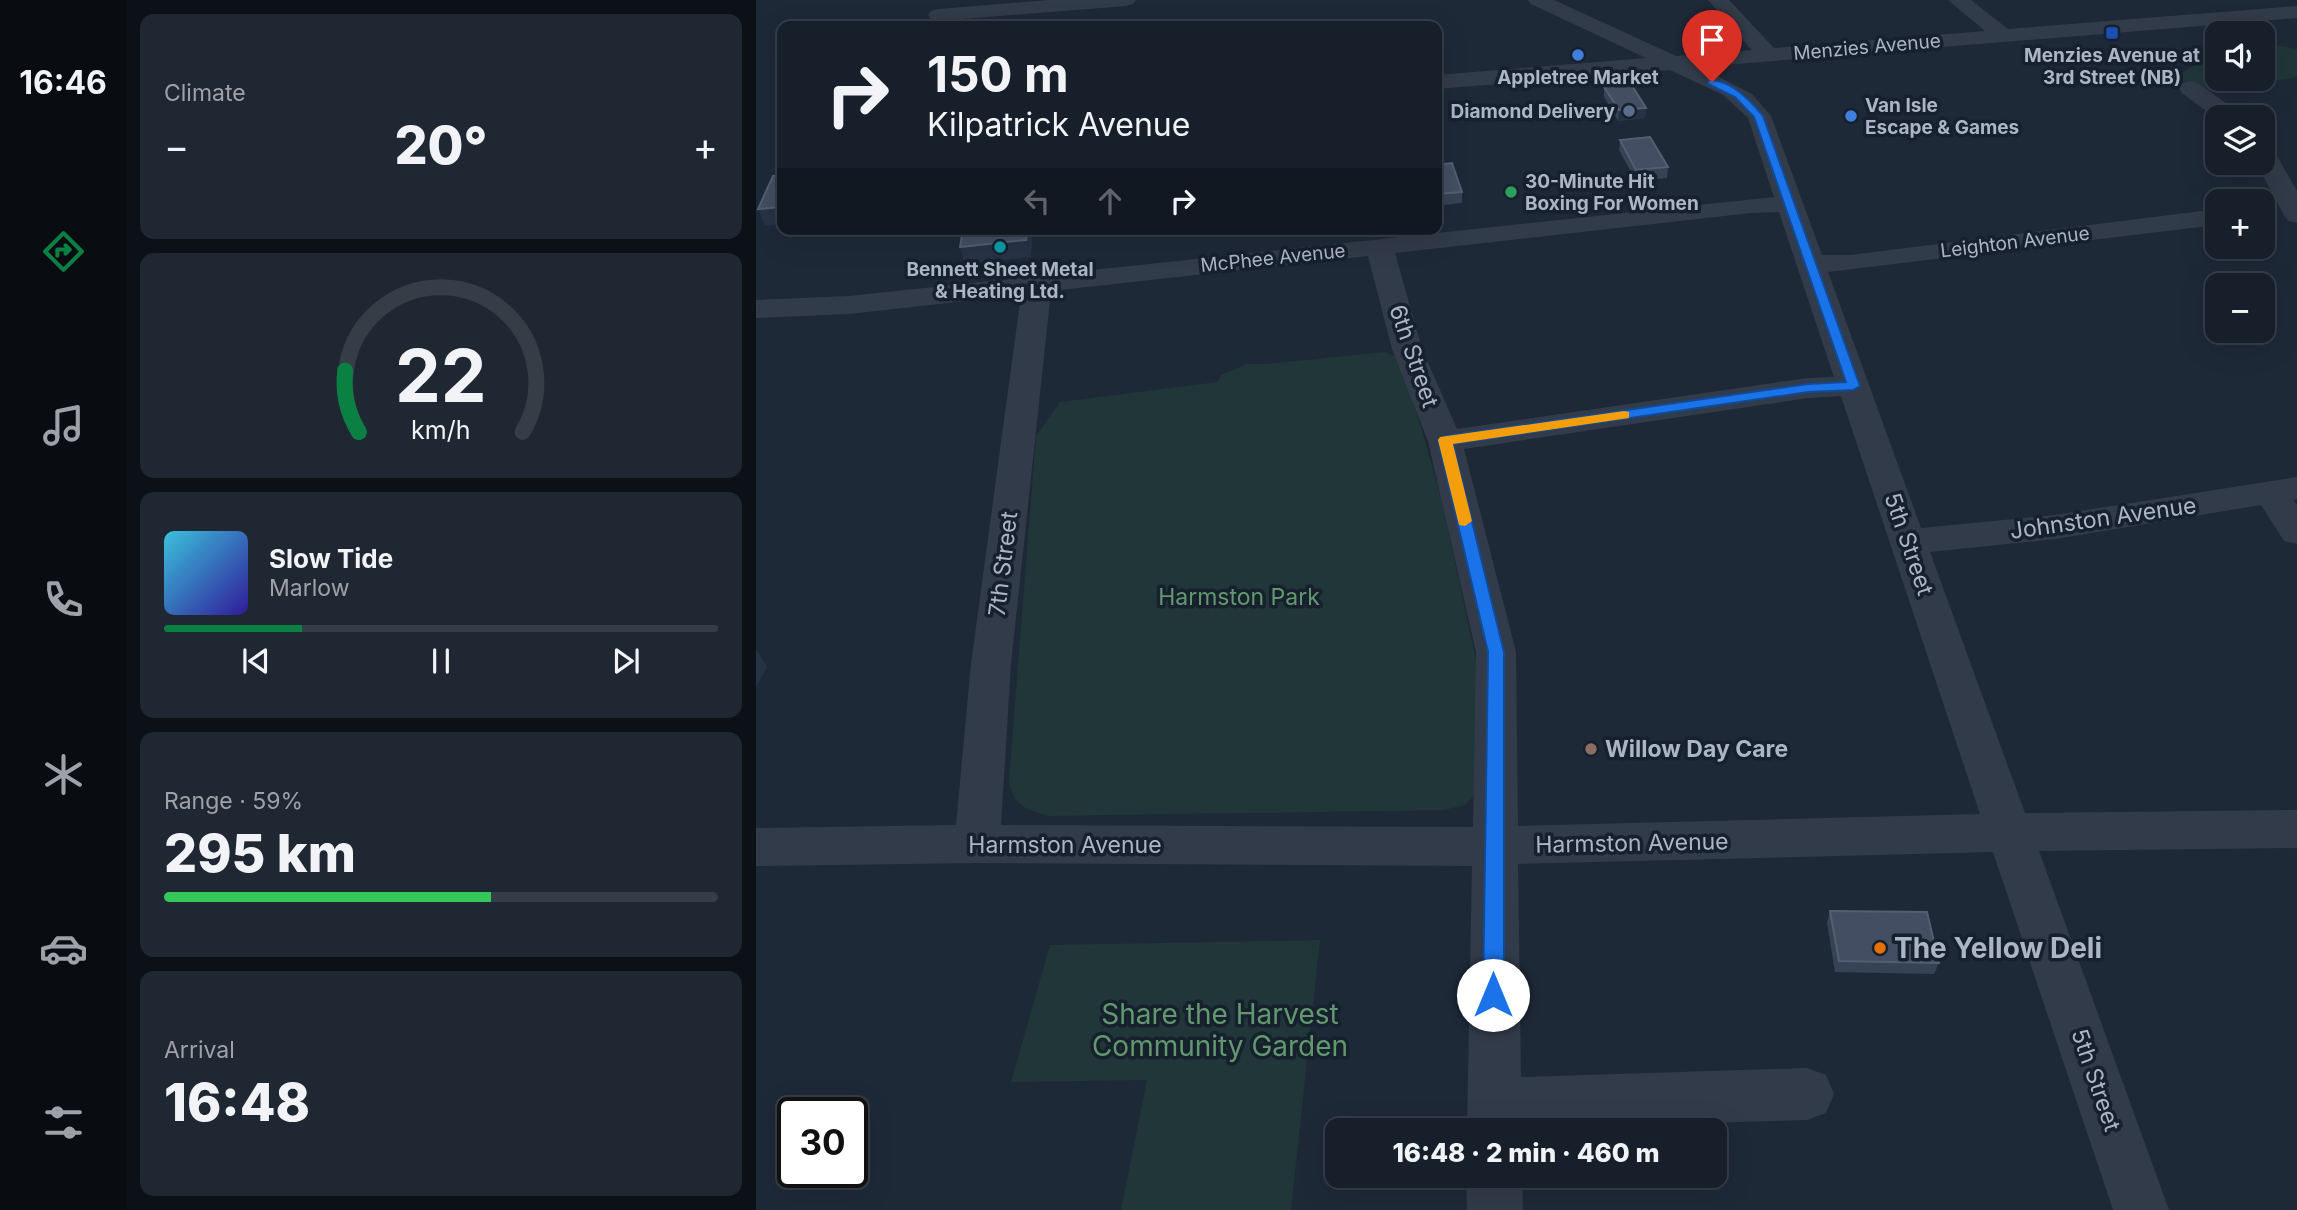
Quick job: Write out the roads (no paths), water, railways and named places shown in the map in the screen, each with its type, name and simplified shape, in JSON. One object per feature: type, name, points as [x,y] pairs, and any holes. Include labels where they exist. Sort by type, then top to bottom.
[{"type":"street","points":[[938,14],[1126,0]]},
{"type":"street","name":"5th Street","points":[[1538,0],[1669,63],[1726,72],[1759,116],[2141,1210]]},
{"type":"street","points":[[1718,0],[1762,48]]},
{"type":"street","points":[[1958,0],[2004,36]]},
{"type":"street","points":[[2196,0],[2225,18]]},
{"type":"street","points":[[1063,21],[1065,5]]},
{"type":"street","name":"Menzies Avenue","points":[[1726,72],[1762,48],[2004,36],[2297,12]]},
{"type":"street","points":[[1442,82],[1669,63]]},
{"type":"street","points":[[2190,88],[2213,105]]},
{"type":"street","points":[[2275,174],[2295,211],[2275,211]]},
{"type":"street","name":"McPhee Avenue","points":[[756,309],[849,305],[1751,205],[1789,204]]},
{"type":"street","name":"Leighton Avenue","points":[[1812,264],[1850,263],[2205,219]]},
{"type":"street","name":"6th Street","points":[[1380,247],[1407,349],[1445,440],[1496,652],[1493,1117]]},
{"type":"street","name":"7th Street","points":[[977,844],[990,664],[1037,285]]},
{"type":"street","points":[[1445,440],[1808,388],[1853,386]]},
{"type":"street","points":[[2283,490],[2297,531]]},
{"type":"street","name":"Johnston Avenue","points":[[1908,541],[1958,539],[2103,520],[2283,490]]},
{"type":"street","name":"Harmston Avenue","points":[[756,847],[977,844],[1496,846],[2297,829]]},
{"type":"street","points":[[1493,1117],[1807,1094]]},
{"type":"street","points":[[1494,1188],[1495,1210]]},
{"type":"place","name":"Menzies Avenue at 3rd Street (NB)","points":[[2112,33]]},
{"type":"place","name":"Appletree Market","points":[[1578,55]]},
{"type":"place","name":"Diamond Delivery","points":[[1629,111]]},
{"type":"place","name":"Van Isle Escape & Games","points":[[1851,116]]},
{"type":"place","name":"30-Minute Hit Boxing For Women","points":[[1511,192]]},
{"type":"place","name":"Bennett Sheet Metal & Heating Ltd.","points":[[1000,247]]},
{"type":"place","name":"Willow Day Care","points":[[1591,749]]},
{"type":"place","name":"The Yellow Deli","points":[[1880,948]]},
{"type":"park label","name":"Harmston Park","points":[[1239,597]]},
{"type":"park label","name":"Share the Harvest Community Garden","points":[[1220,1030]]}]
